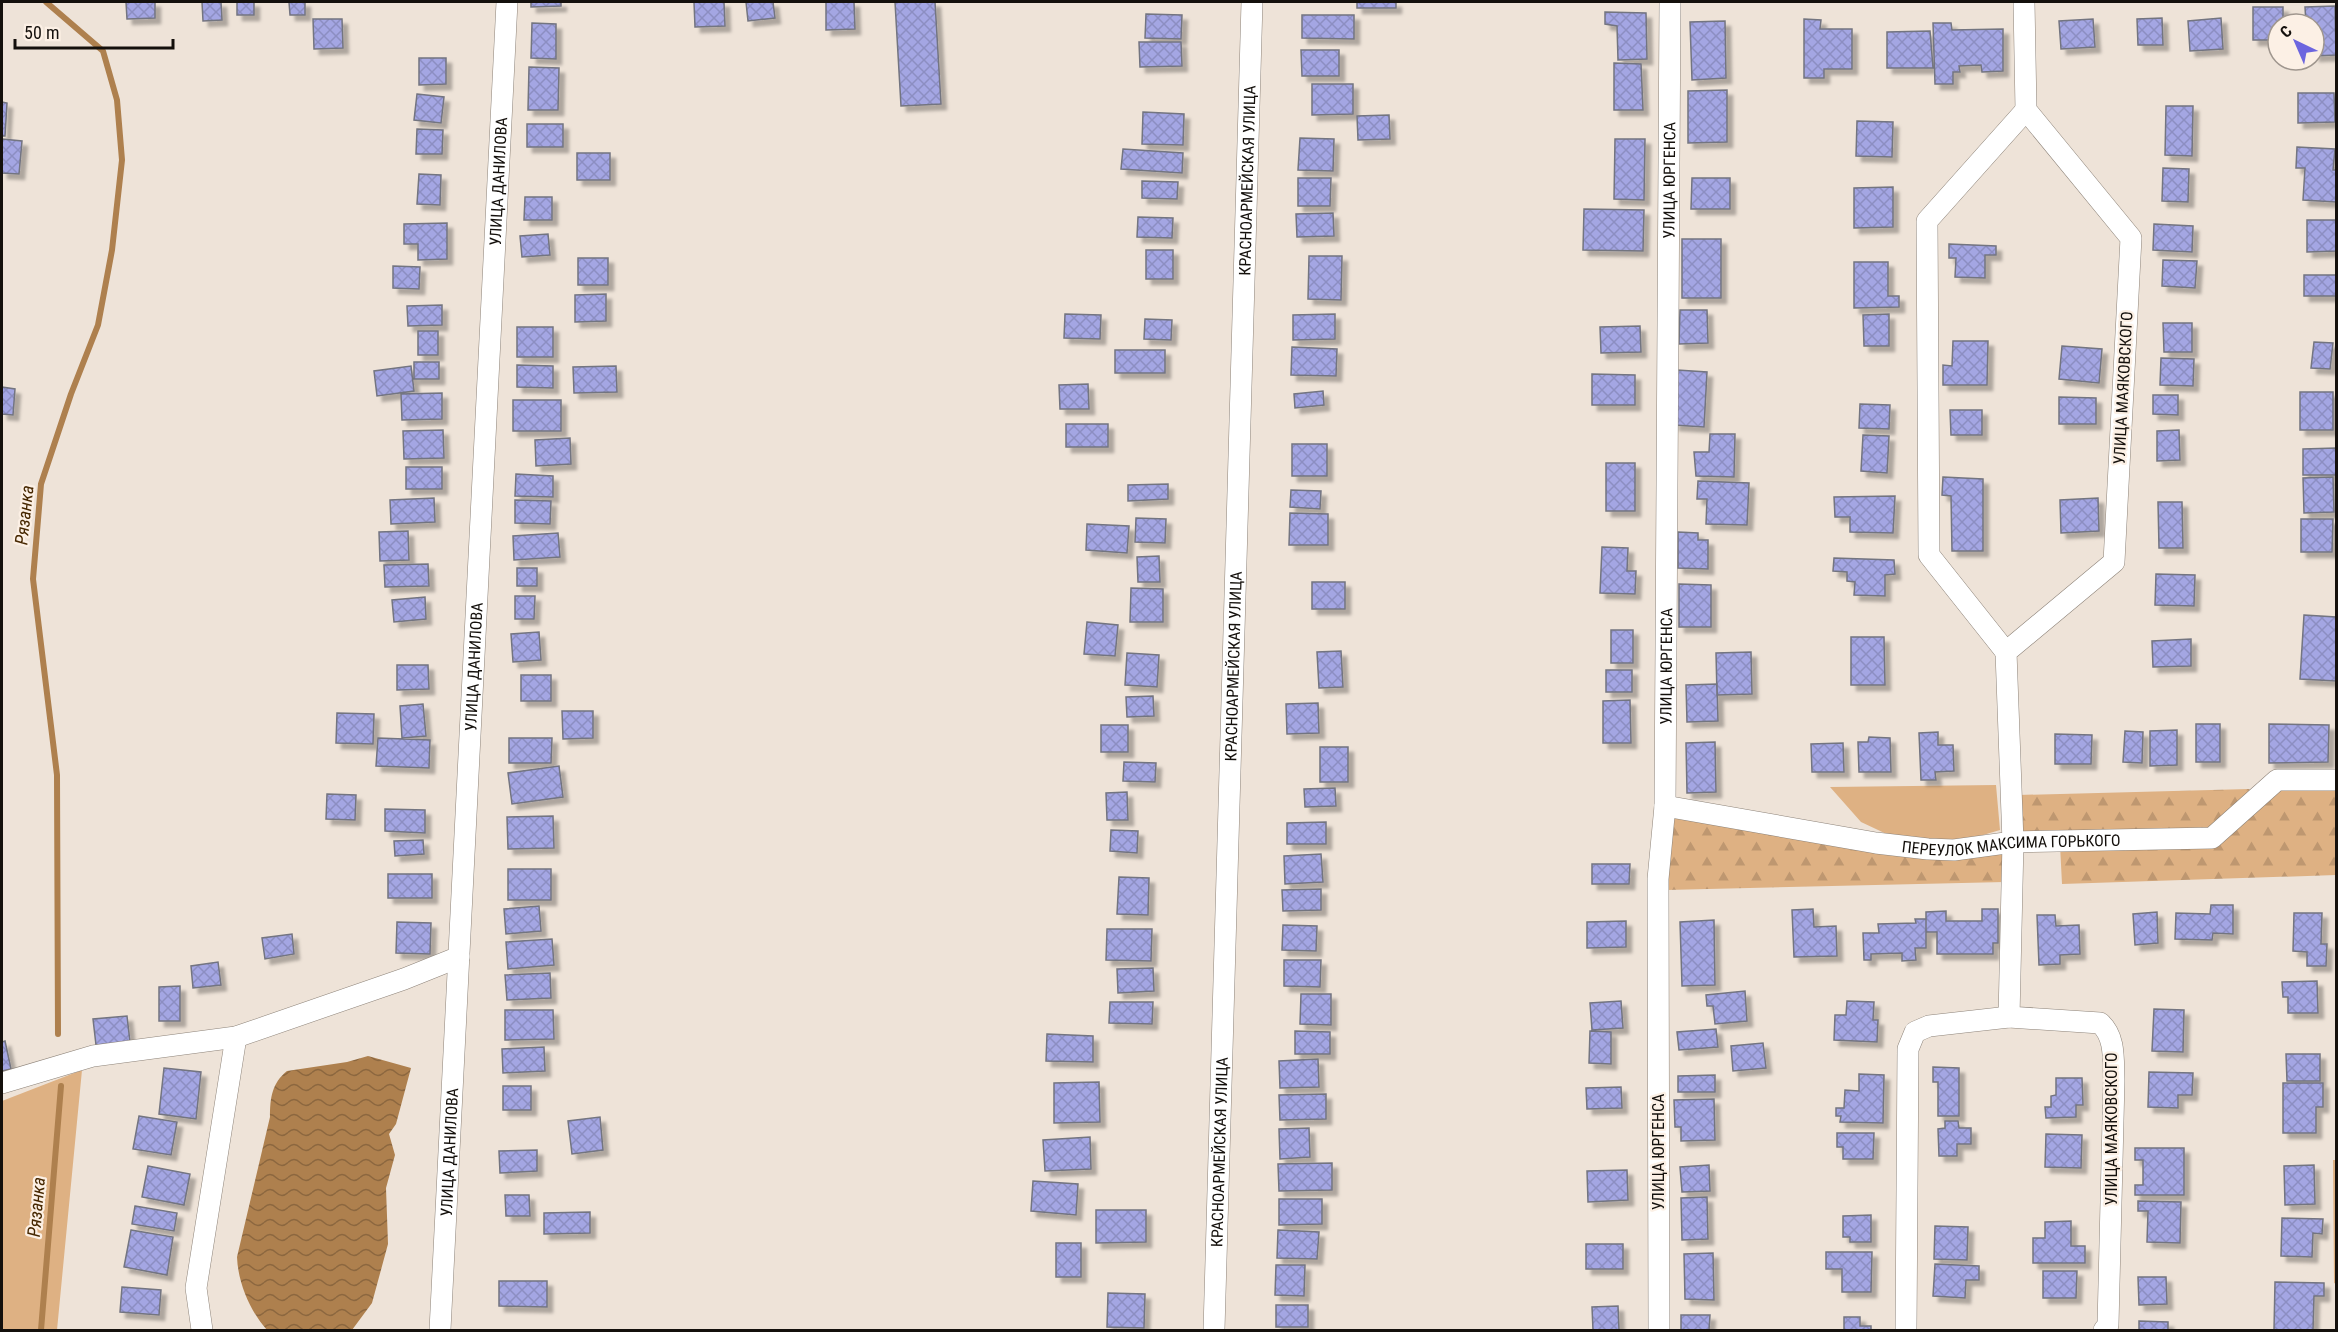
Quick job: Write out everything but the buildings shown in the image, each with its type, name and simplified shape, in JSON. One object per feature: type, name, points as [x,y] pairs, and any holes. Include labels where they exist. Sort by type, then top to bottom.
[{"type":"street","name":"УЛИЦА ДАНИЛОВА","points":[[440,1330],[507,2]]},
{"type":"street","name":"КРАСНОАРМЕЙСКАЯ УЛИЦА","points":[[1214,1330],[1252,2]]},
{"type":"street","name":"УЛИЦА ЮРГЕНСА","points":[[1659,1330],[1658,879],[1665,806],[1670,2]]},
{"type":"street","points":[[2009,1017],[2013,842],[2006,652],[1929,555],[1928,221],[2026,110],[2024,2]]},
{"type":"street","name":"УЛИЦА МАЯКОВСКОГО","points":[[2006,652],[2114,562],[2131,238],[2026,110]]},
{"type":"street","name":"ПЕРЕУЛОК МАКСИМА ГОРЬКОГО","points":[[1665,806],[1876,843],[1954,850],[2013,842],[2212,838],[2277,780],[2337,780]]},
{"type":"street","points":[[2,1083],[93,1056],[236,1037],[459,957]]},
{"type":"street","name":"УЛИЦА МАЯКОВСКОГО","points":[[1906,1330],[1908,1049],[1915,1032],[1929,1026],[2009,1017],[2100,1023],[2107,1029],[2112,1040],[2114,1080],[2108,1325],[2104,1330]]},
{"type":"street","points":[[202,1330],[196,1288],[236,1037]]},
{"type":"green space","points":[[1996,785],[2000,830],[1956,843],[1893,837],[1861,822],[1830,787]]},
{"type":"green space","points":[[2277,786],[2336,787],[2336,875],[2062,884],[2060,845],[2212,845]]},
{"type":"green space","points":[[2249,789],[2252,792],[2202,836],[2021,841],[2018,795]]},
{"type":"green space","points":[[1667,817],[2007,848],[2005,882],[1667,890]]},
{"type":"green space","points":[[82,1070],[57,1330],[2,1330],[2,1101]]},
{"type":"green space","points":[[2333,1160],[2336,1160],[2336,1284],[2334,1283]]},
{"type":"water","points":[[368,1056],[411,1068],[396,1124],[389,1134],[395,1155],[386,1188],[388,1244],[372,1303],[352,1330],[267,1330],[255,1314],[246,1296],[237,1257],[270,1117],[273,1091],[287,1071],[347,1062]]},
{"type":"waterway","name":"Рязанка","points":[[46,2],[103,51],[117,100],[122,160],[112,250],[98,325],[71,394],[41,484],[33,579],[57,775],[58,1034]]},
{"type":"waterway","name":"Рязанка","points":[[41,1330],[61,1086]]}]
